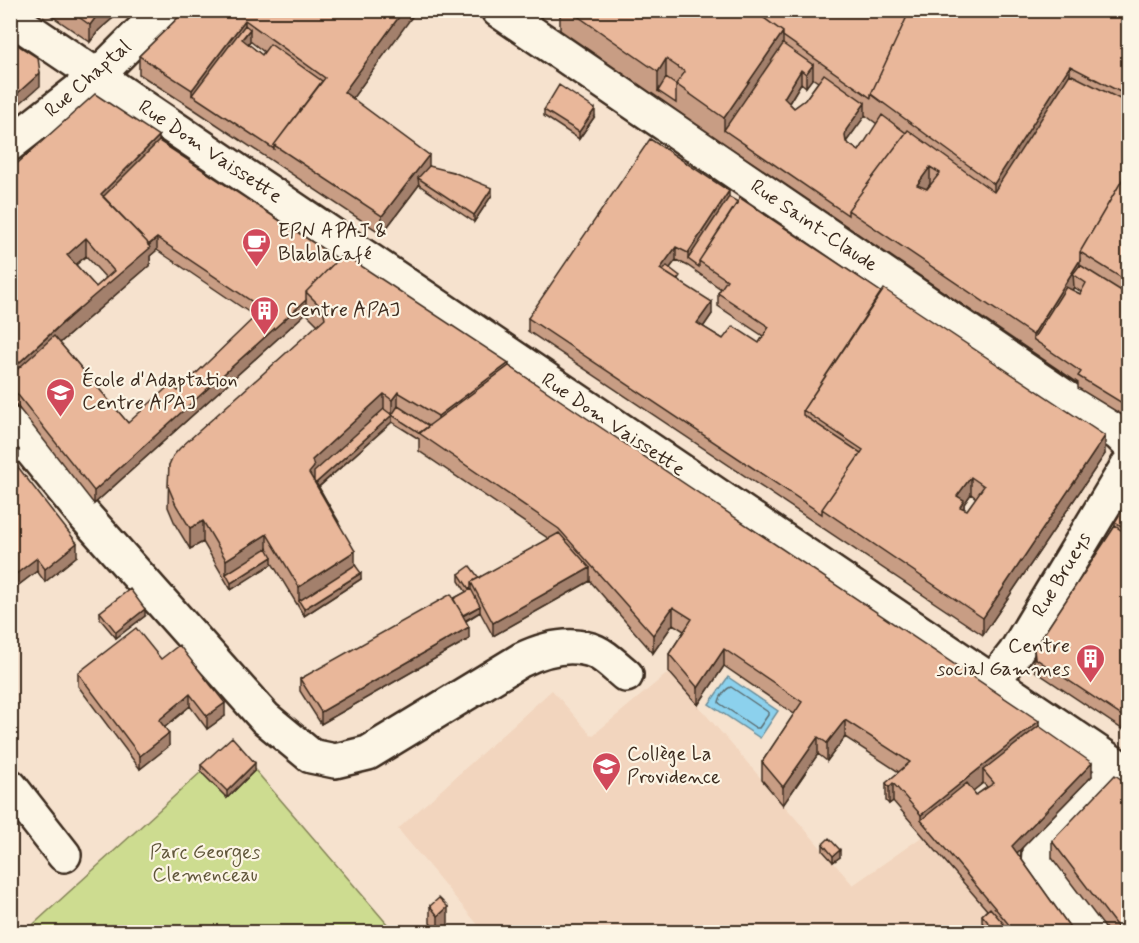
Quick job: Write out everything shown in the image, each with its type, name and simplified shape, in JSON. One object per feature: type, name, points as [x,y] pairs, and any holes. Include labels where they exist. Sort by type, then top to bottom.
[{"type":"street","name":"Rue Chaptal","points":[[10,144],[97,76],[163,10]]},
{"type":"street","name":"Rue Saint-Claude","points":[[498,10],[1109,427],[1128,443]]},
{"type":"street","name":"Rue Dom Vaissette","points":[[10,17],[1124,770]]},
{"type":"street","points":[[10,424],[85,516],[265,718],[311,756],[335,761],[368,753],[521,660],[545,649],[577,647],[596,652],[626,675]]},
{"type":"street","name":"Rue Brueys","points":[[993,682],[1015,653],[1128,465]]},
{"type":"street","points":[[1088,933],[1038,866],[1039,852],[1124,770]]},
{"type":"street","points":[[10,786],[64,855]]},
{"type":"shaded area","name":"Collège La Providence","points":[[669,672],[853,885],[923,836],[1005,932],[484,932],[398,829],[552,690],[592,736]]},
{"type":"green space","name":"Parc Georges Clemenceau","points":[[255,770],[394,932],[25,932],[201,772],[227,798]]},
{"type":"water","points":[[728,677],[778,711],[760,738],[709,704]]},
{"type":"building","points":[[69,10],[101,10],[90,25]]},
{"type":"building","points":[[186,10],[404,10],[344,92],[429,155],[382,216],[274,145],[325,78],[245,20],[192,90],[139,56]]},
{"type":"building","points":[[569,10],[753,10],[783,32],[724,118],[676,84],[685,72],[666,59],[658,72]]},
{"type":"building","points":[[753,10],[910,10],[871,98],[783,36],[783,32]]},
{"type":"building","points":[[910,10],[1128,10],[1128,96],[1070,66],[994,184],[871,94]]},
{"type":"building","points":[[245,25],[250,29],[242,39],[262,55],[270,44],[322,81],[274,145],[274,149],[192,95]]},
{"type":"building","points":[[10,40],[38,58],[40,73],[10,100]]},
{"type":"building","points":[[783,44],[813,65],[806,74],[801,70],[784,98],[794,108],[805,100],[824,74],[865,103],[846,130],[846,142],[859,151],[882,115],[906,133],[848,210],[848,215],[724,130]]},
{"type":"building","points":[[1070,74],[1128,103],[1128,170],[1080,252],[1080,260],[1033,335],[848,210],[908,130],[994,192]],"holes":[[[930,167],[940,173],[927,189],[917,185]]]},
{"type":"building","points":[[666,78],[676,85],[676,103],[658,91]]},
{"type":"building","points":[[559,85],[595,109],[579,132],[544,110]]},
{"type":"building","points":[[95,94],[159,136],[101,194],[147,242],[150,248],[10,371],[10,170]],"holes":[[[86,238],[114,271],[96,287],[67,255]]]},
{"type":"building","points":[[650,139],[729,191],[688,253],[676,247],[660,269],[712,302],[697,323],[723,339],[733,326],[759,343],[769,327],[718,293],[727,280],[699,261],[740,198],[881,292],[803,410],[803,415],[861,453],[822,509],[822,514],[528,318]]},
{"type":"building","name":"Centre APAJ","points":[[159,141],[338,259],[306,292],[306,300],[94,491],[10,385],[10,376],[54,336],[128,423],[171,384],[178,391],[263,309],[157,238],[148,245],[103,197]]},
{"type":"building","points":[[429,166],[453,172],[492,188],[474,215],[418,178]]},
{"type":"building","points":[[1128,170],[1128,282],[1080,252]]},
{"type":"building","points":[[729,197],[738,202],[699,261],[699,267],[688,259]]},
{"type":"building","points":[[343,254],[509,363],[438,416],[398,392],[392,400],[384,394],[312,460],[314,467],[309,473],[355,551],[299,587],[267,534],[226,560],[203,521],[190,528],[168,486],[169,465],[180,448],[325,318],[323,309],[306,292]]},
{"type":"building","points":[[1080,265],[1128,295],[1127,406],[1078,376],[1081,372],[1033,339],[1066,287],[1080,294],[1086,283],[1073,274]]},
{"type":"building","points":[[667,266],[680,276],[677,280],[663,271]]},
{"type":"building","points":[[884,289],[1105,436],[983,618],[822,509],[863,450],[803,410]],"holes":[[[971,477],[984,486],[967,510],[960,507],[964,500],[957,496]]]},
{"type":"building","points":[[509,366],[1039,721],[921,815],[893,783],[889,787],[886,783],[910,762],[845,720],[827,743],[818,737],[783,787],[762,762],[802,702],[724,649],[698,688],[669,654],[692,619],[673,607],[653,635],[559,529],[419,433]]},
{"type":"building","points":[[398,406],[429,426],[420,433],[392,415]]},
{"type":"building","points":[[384,409],[392,415],[316,483],[338,523],[314,481],[314,472]]},
{"type":"building","points":[[10,440],[19,450],[10,457]]},
{"type":"building","points":[[18,467],[77,543],[45,569],[37,558],[12,577],[10,575],[10,473]]},
{"type":"building","points":[[1128,501],[1128,530],[1115,522]]},
{"type":"building","points":[[1115,526],[1128,535],[1128,720],[1035,658],[1034,649]]},
{"type":"building","points":[[559,533],[590,568],[493,623],[471,582]]},
{"type":"building","points":[[267,548],[272,557],[231,583],[226,574]]},
{"type":"building","points":[[355,565],[361,573],[304,609],[299,601]]},
{"type":"building","points":[[470,566],[479,578],[471,582],[469,589],[459,574]]},
{"type":"building","points":[[130,589],[145,609],[116,632],[100,612]]},
{"type":"building","points":[[471,589],[480,606],[463,615],[453,599]]},
{"type":"building","points":[[451,594],[469,627],[321,712],[300,679]]},
{"type":"building","points":[[136,628],[161,659],[179,645],[225,703],[207,716],[190,694],[159,720],[169,733],[140,756],[78,673]]},
{"type":"building","points":[[1039,726],[1092,763],[1012,846],[1074,933],[1016,933],[921,820],[967,783],[976,795],[994,783],[983,770]]},
{"type":"building","points":[[232,737],[255,763],[227,791],[201,765]]},
{"type":"building","points":[[1115,775],[1128,784],[1128,933],[1122,933],[1052,841]]},
{"type":"building","points":[[829,838],[840,850],[833,856],[823,844]]},
{"type":"building","points":[[439,898],[448,907],[438,916],[430,906]]},
{"type":"building","points":[[990,908],[1009,930],[1006,933],[997,933],[982,915]]},
{"type":"place","name":"EPN APAJ & BlablaCafé","points":[[257,268]]},
{"type":"place","name":"Centre APAJ","points":[[265,336]]},
{"type":"place","name":"École d'Adaptation Centre APAJ","points":[[61,418]]},
{"type":"place","name":"Centre social Gammes","points":[[1091,684]]},
{"type":"place","name":"Collège La Providence","points":[[606,792]]}]
